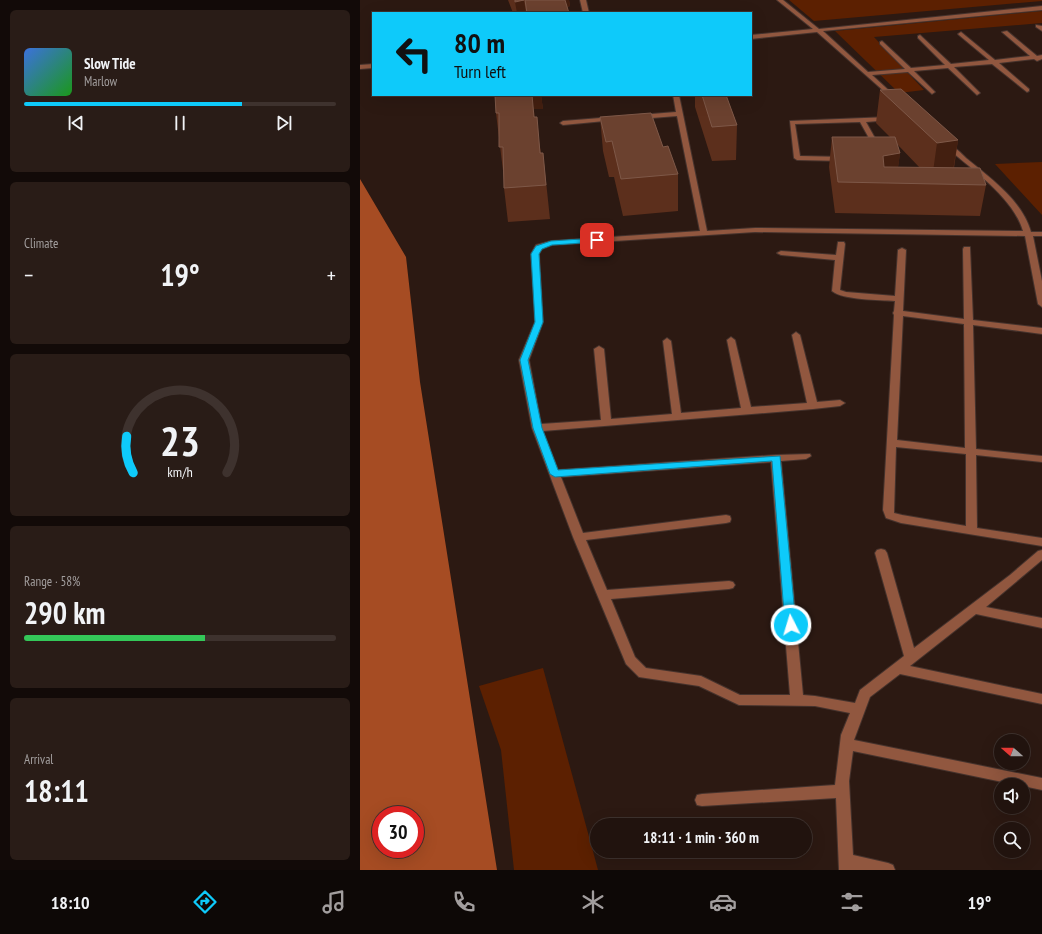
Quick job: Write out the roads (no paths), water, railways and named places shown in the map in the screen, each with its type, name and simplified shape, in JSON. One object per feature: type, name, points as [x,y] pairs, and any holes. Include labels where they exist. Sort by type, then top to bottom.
[{"type":"street","points":[[583,0],[586,4],[586,12]]},
{"type":"street","points":[[780,0],[814,27],[900,103]]},
{"type":"street","points":[[752,37],[814,27],[1042,4]]},
{"type":"street","points":[[752,32],[1042,8]]},
{"type":"street","points":[[1005,32],[1039,57],[1042,63]]},
{"type":"street","points":[[961,34],[1027,90]]},
{"type":"street","points":[[920,38],[977,93]]},
{"type":"street","points":[[882,43],[932,92]]},
{"type":"street","points":[[867,74],[1039,57]]},
{"type":"street","points":[[360,67],[372,66]]},
{"type":"street","points":[[676,96],[704,234]]},
{"type":"street","points":[[633,118],[680,114]]},
{"type":"street","points":[[563,122],[618,119]]},
{"type":"street","points":[[852,159],[798,158],[792,122],[894,119]]},
{"type":"street","points":[[862,120],[880,153]]},
{"type":"street","points":[[940,139],[1010,201],[1023,219],[1028,234],[1042,304]]},
{"type":"street","points":[[858,709],[815,701],[739,700],[701,682],[643,673],[630,660],[537,428],[524,360],[539,322],[535,254],[539,247],[551,243],[755,230],[1042,234]]},
{"type":"street","points":[[841,244],[838,258],[836,291],[845,294],[898,299]]},
{"type":"street","points":[[967,249],[972,531]]},
{"type":"street","points":[[902,250],[897,313],[891,443],[888,510],[890,515],[901,519],[1042,542]]},
{"type":"street","points":[[781,253],[838,258]]},
{"type":"street","points":[[897,313],[1042,331]]},
{"type":"street","points":[[796,335],[813,406]]},
{"type":"street","points":[[731,340],[747,411]]},
{"type":"street","points":[[667,341],[677,417]]},
{"type":"street","points":[[599,349],[606,422]]},
{"type":"street","points":[[537,428],[840,403]]},
{"type":"street","points":[[891,443],[1042,459]]},
{"type":"street","points":[[555,474],[806,456]]},
{"type":"street","points":[[776,458],[797,701]]},
{"type":"street","points":[[580,537],[726,519]]},
{"type":"street","points":[[881,553],[911,658]]},
{"type":"street","points":[[888,870],[846,865],[842,781],[848,735],[865,694],[975,609],[1042,554]]},
{"type":"street","points":[[603,595],[729,585]]},
{"type":"street","points":[[975,609],[1042,622]]},
{"type":"street","points":[[897,668],[1042,699]]},
{"type":"street","points":[[847,744],[1042,784]]},
{"type":"street","points":[[702,800],[842,791]]}]
